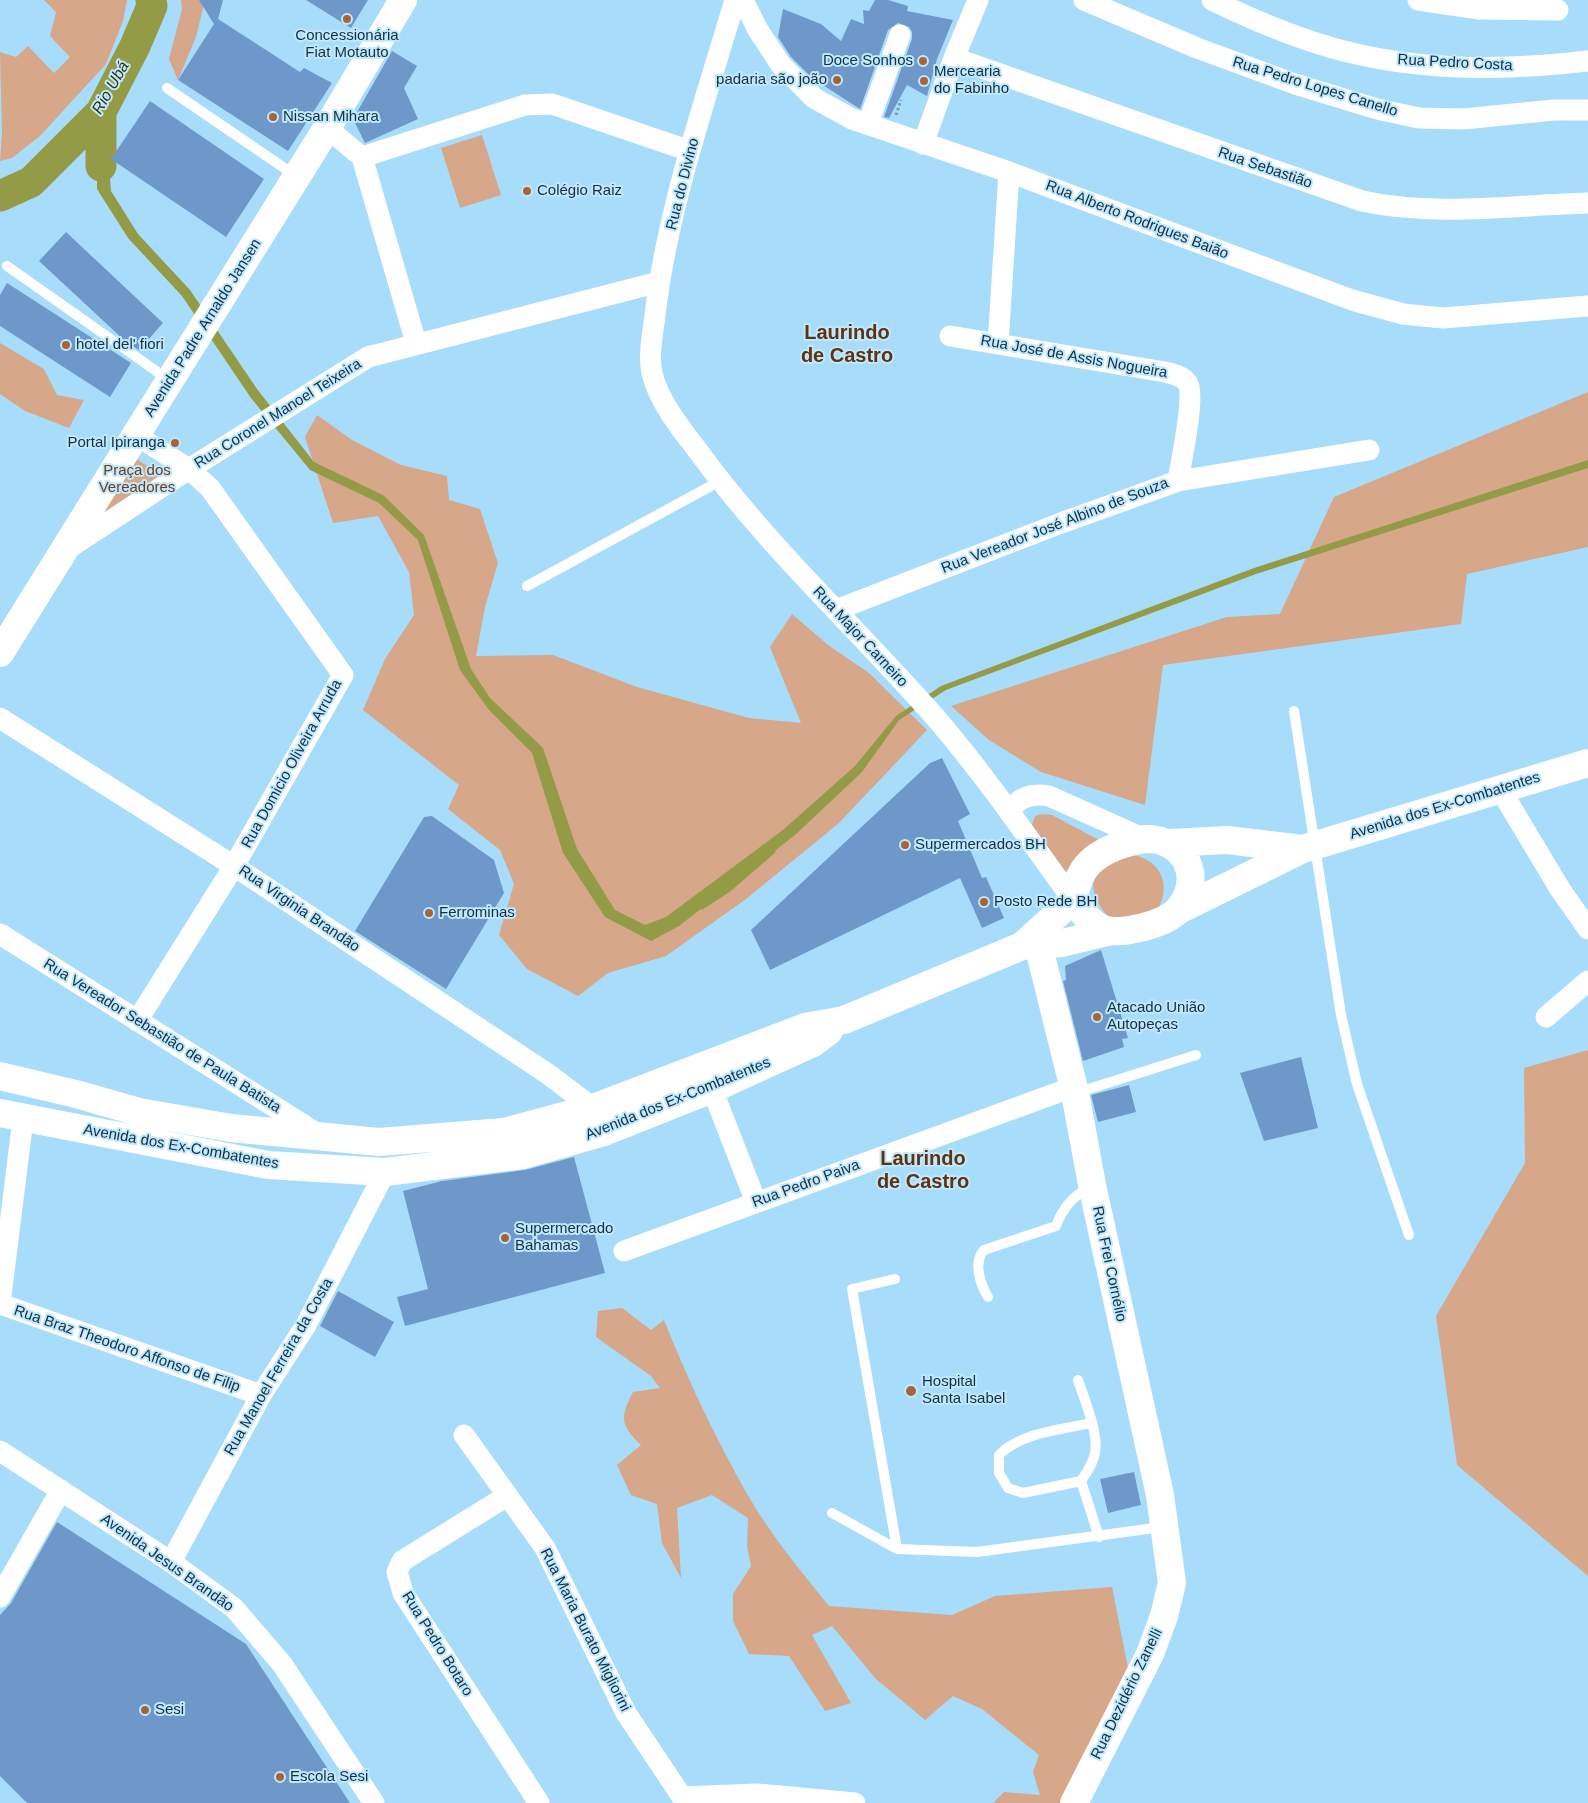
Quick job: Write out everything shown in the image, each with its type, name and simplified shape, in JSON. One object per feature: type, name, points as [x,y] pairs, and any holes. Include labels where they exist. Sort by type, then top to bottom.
[{"type":"main road","name":"Avenida Padre Arnaldo Jansen","points":[[6,638],[170,381],[327,128],[402,0]]},
{"type":"main road","name":"Avenida dos Ex-Combatentes","points":[[1177,912],[1309,848],[1588,763]]},
{"type":"main road","name":"Avenida dos Ex-Combatentes","points":[[1158,841],[1227,840],[1309,848]]},
{"type":"main road","points":[[1158,841],[1178,848],[1190,868],[1188,890],[1177,912],[1140,928],[1112,931],[1102,929],[1089,920],[1073,900],[1080,876],[1091,861],[1121,844],[1158,841]]},
{"type":"main road","name":"Avenida dos Ex-Combatentes","points":[[1040,948],[1073,900]]},
{"type":"main road","name":"Avenida dos Ex-Combatentes","points":[[0,1076],[76,1094],[139,1112],[231,1128],[379,1142],[504,1132],[593,1108],[805,1027],[844,1020],[1040,948],[1112,931]]},
{"type":"main road","name":"Rua Frei Cornélio","points":[[1040,948],[1074,1090],[1092,1186],[1166,1526],[1172,1583]]},
{"type":"main road","name":"Avenida dos Ex-Combatentes","points":[[12,1116],[268,1165],[385,1172],[523,1156],[604,1132],[712,1090],[813,1044],[844,1020]]},
{"type":"main road","name":"Rua Dezidério Zanelli","points":[[1074,1803],[1150,1654],[1164,1616],[1172,1583]]},
{"type":"street","name":"Rua do Divino","points":[[652,372],[652,349],[659,282],[690,152],[735,0]]},
{"type":"street","name":"Rua Alberto Rodrigues Baião","points":[[744,0],[758,30],[781,65],[814,98],[852,119],[1009,172],[1352,300],[1403,314],[1443,318],[1468,317],[1588,306]]},
{"type":"street","points":[[923,144],[954,58],[978,0]]},
{"type":"street","name":"Rua Pedro Lopes Canello","points":[[1084,0],[1196,48],[1295,84],[1377,110],[1419,118],[1463,119],[1554,110],[1588,110]]},
{"type":"street","name":"Rua Pedro Costa","points":[[1212,0],[1296,37],[1361,56],[1422,64],[1483,66],[1588,61]]},
{"type":"street","points":[[1418,0],[1479,9],[1558,10]]},
{"type":"street","points":[[868,124],[900,35]]},
{"type":"street","name":"Rua Sebastião","points":[[954,58],[1362,201],[1394,208],[1430,209],[1588,204]]},
{"type":"street","points":[[362,157],[525,105],[541,103],[565,108],[690,152]]},
{"type":"street","points":[[327,128],[362,157],[416,343]]},
{"type":"street","points":[[998,344],[1009,172]]},
{"type":"street","name":"Rua Coronel Manoel Teixeira","points":[[62,553],[189,469],[271,420],[368,357],[416,343],[659,282]]},
{"type":"street","name":"Rua José de Assis Nogueira","points":[[950,336],[1165,372],[1184,379],[1188,384],[1190,399],[1178,481]]},
{"type":"street","name":"Rua Major Carneiro","points":[[652,372],[668,409],[720,481],[766,537],[906,686],[974,764],[1073,900]]},
{"type":"street","points":[[136,435],[189,469]]},
{"type":"street","name":"Rua Vereador José Albino de Souza","points":[[836,610],[1061,523],[1178,481],[1370,450]]},
{"type":"street","name":"Rua Domicio Oliveira Arruda","points":[[138,1021],[234,866],[342,675],[210,488],[189,469]]},
{"type":"street","name":"Rua Virginia Brandão","points":[[0,718],[234,866],[548,1074],[593,1108]]},
{"type":"street","points":[[1500,789],[1560,889],[1588,930]]},
{"type":"street","points":[[1009,812],[1016,803],[1027,796],[1049,796],[1158,841]]},
{"type":"street","name":"Rua Vereador Sebastião de Paula Batista","points":[[0,934],[324,1138]]},
{"type":"street","points":[[1546,1017],[1588,981]]},
{"type":"street","points":[[712,1090],[756,1202]]},
{"type":"street","name":"Rua Pedro Paiva","points":[[624,1251],[756,1202],[1074,1090]]},
{"type":"street","name":"Rua Braz Theodoro Affonso de Filip","points":[[12,1116],[0,1304],[261,1395]]},
{"type":"street","name":"Rua Manoel Ferreira da Costa","points":[[170,1562],[261,1395],[306,1326],[385,1172]]},
{"type":"street","name":"Rua Maria Burato Migliorini","points":[[464,1435],[546,1548],[626,1713],[684,1800]]},
{"type":"street","name":"Avenida Jesus Brandão","points":[[0,1451],[170,1562],[234,1608],[282,1664],[374,1803]]},
{"type":"street","points":[[0,1597],[61,1490]]},
{"type":"street","name":"Rua Pedro Botaro","points":[[507,1496],[402,1561],[397,1572],[402,1593],[539,1803]]},
{"type":"street","points":[[684,1800],[757,1794],[855,1803]]},
{"type":"lane","points":[[167,88],[297,176]]},
{"type":"lane","points":[[7,266],[170,381]]},
{"type":"lane","points":[[527,586],[720,481]]},
{"type":"lane","points":[[1294,712],[1309,848],[1357,1084],[1409,1235]]},
{"type":"lane","points":[[1074,1090],[1196,1055]]},
{"type":"lane","points":[[988,1297],[978,1263],[984,1250],[1056,1226],[1062,1211],[1072,1199],[1092,1186]]},
{"type":"lane","points":[[895,1279],[852,1290],[897,1549]]},
{"type":"lane","points":[[1078,1380],[1091,1423],[1096,1452],[1090,1467],[1081,1481],[1023,1493],[1008,1488],[999,1473],[1000,1455],[1008,1446],[1022,1439],[1091,1423]]},
{"type":"lane","points":[[1081,1481],[1099,1537]]},
{"type":"lane","points":[[832,1513],[897,1549],[977,1552],[1099,1537],[1166,1526]]},
{"type":"green space","points":[[44,0],[127,0],[123,21],[106,64],[40,136],[12,158],[0,161],[2,132],[0,52],[16,57],[28,46],[54,73],[70,57],[50,36],[56,12]]},
{"type":"green space","points":[[181,0],[205,0],[196,37],[178,80],[169,59],[182,9]]},
{"type":"green space","points":[[482,135],[501,195],[460,208],[441,148]]},
{"type":"green space","points":[[0,343],[44,369],[57,395],[84,400],[69,428],[25,411],[0,394]]},
{"type":"green space","points":[[1588,392],[1588,547],[1467,574],[1461,624],[1163,665],[1145,805],[1041,772],[989,740],[951,706],[1227,617],[1280,614],[1334,497]]},
{"type":"green space","points":[[317,415],[352,440],[401,465],[447,476],[449,500],[480,509],[498,563],[485,607],[476,656],[553,655],[637,687],[749,718],[801,723],[770,647],[792,614],[828,645],[869,673],[927,730],[839,823],[746,899],[666,956],[608,973],[578,996],[527,969],[499,935],[514,884],[500,850],[448,809],[459,785],[363,710],[385,659],[414,615],[409,572],[378,516],[333,523],[305,437]]},
{"type":"green space","name":"Praça dos Vereadores","points":[[132,456],[167,479],[96,523]]},
{"type":"green space","points":[[1042,814],[1052,815],[1099,840],[1065,872],[1032,825],[1035,816]]},
{"type":"green space","points":[[1130,854],[1150,862],[1157,869],[1162,876],[1163,894],[1155,914],[1111,919],[1098,902],[1095,895],[1094,880],[1102,868]]},
{"type":"green space","points":[[1588,1050],[1588,1576],[1457,1465],[1436,1316],[1525,1163],[1524,1068]]},
{"type":"green space","points":[[622,1308],[651,1330],[664,1320],[702,1407],[746,1492],[775,1537],[829,1606],[952,1615],[995,1596],[1112,1587],[1129,1673],[1063,1803],[993,1803],[1004,1792],[1040,1795],[1033,1772],[1039,1755],[982,1709],[953,1696],[925,1720],[876,1679],[832,1626],[812,1635],[851,1703],[825,1711],[789,1656],[749,1654],[733,1621],[733,1594],[751,1566],[747,1546],[748,1518],[712,1495],[677,1508],[681,1578],[662,1543],[657,1504],[631,1495],[617,1465],[641,1445],[629,1432],[624,1420],[624,1414],[633,1392],[660,1388],[651,1376],[596,1337],[598,1311]]},
{"type":"shaded area","points":[[105,120],[111,191],[138,234],[190,290],[257,389],[314,462],[383,495],[424,535],[471,669],[490,698],[543,748],[577,849],[615,910],[645,925],[666,917],[783,830],[855,766],[896,716],[941,686],[1254,568],[1588,460],[1588,468],[1256,574],[946,690],[899,720],[862,772],[795,835],[679,926],[651,941],[605,917],[563,853],[532,753],[489,710],[460,670],[418,540],[379,503],[310,470],[251,398],[182,296],[128,238],[97,189],[97,127]]},
{"type":"building","name":"Nissan Mihara","points":[[199,0],[223,0],[218,19],[300,72],[304,68],[332,83],[288,151],[178,80],[214,24]]},
{"type":"building","name":"Concessionária Fiat Motauto","points":[[306,0],[368,0],[351,28]]},
{"type":"building","points":[[875,0],[888,0],[908,6],[907,11],[953,20],[937,59],[927,96],[907,85],[889,118],[884,117],[912,39],[912,32],[909,27],[898,23],[888,30],[860,109],[812,78],[791,57],[778,37],[783,9],[821,24],[841,41],[851,19],[864,24],[863,10],[869,11]]},
{"type":"building","points":[[392,51],[417,66],[404,88],[418,119],[365,143],[353,119]]},
{"type":"building","points":[[150,101],[264,179],[226,237],[111,159]]},
{"type":"building","points":[[66,232],[163,323],[139,350],[125,341],[39,261]]},
{"type":"building","name":"hotel del' fiori","points":[[7,283],[131,363],[110,397],[0,326],[0,295]]},
{"type":"building","name":"Supermercados BH","points":[[942,758],[970,814],[958,821],[982,878],[986,877],[1004,918],[982,928],[960,878],[770,970],[751,930],[930,763]]},
{"type":"building","name":"Ferrominas","points":[[432,816],[494,860],[504,893],[446,989],[355,931],[424,817]]},
{"type":"building","name":"Atacado União Autopeças","points":[[1101,950],[1128,1038],[1122,1039],[1124,1047],[1083,1061],[1063,981],[1066,980],[1065,966]]},
{"type":"building","points":[[1301,1057],[1318,1128],[1264,1141],[1240,1073]]},
{"type":"building","points":[[1129,1085],[1136,1112],[1098,1122],[1091,1095]]},
{"type":"building","name":"Supermercado Bahamas","points":[[574,1157],[605,1273],[405,1326],[397,1297],[428,1289],[403,1191],[442,1181],[525,1170]]},
{"type":"building","points":[[338,1291],[394,1322],[375,1357],[320,1326]]},
{"type":"building","points":[[1134,1472],[1141,1505],[1108,1513],[1100,1479]]},
{"type":"building","name":"Sesi","points":[[57,1522],[246,1644],[350,1803],[27,1803],[0,1776],[0,1615],[11,1603]]},
{"type":"waterway","name":"Rio Ubá","points":[[0,196],[31,182],[101,112],[135,46],[152,6],[151,0]]},
{"type":"waterway","points":[[101,112],[101,166]]},
{"type":"waterway","points":[[702,907],[728,890],[773,851]]},
{"type":"place","name":"Concessionária Fiat Motauto","points":[[347,19]]},
{"type":"place","name":"Doce Sonhos","points":[[923,61]]},
{"type":"place","name":"padaria são joão","points":[[837,80]]},
{"type":"place","name":"Mercearia do Fabinho","points":[[924,81]]},
{"type":"place","name":"Nissan Mihara","points":[[273,117]]},
{"type":"place","name":"Colégio Raiz","points":[[527,191]]},
{"type":"place","name":"hotel del' fiori","points":[[66,345]]},
{"type":"place","name":"Portal Ipiranga","points":[[175,443]]},
{"type":"place","name":"Supermercados BH","points":[[905,845]]},
{"type":"place","name":"Posto Rede BH","points":[[984,902]]},
{"type":"place","name":"Ferrominas","points":[[429,913]]},
{"type":"place","name":"Atacado União Autopeças","points":[[1097,1017]]},
{"type":"place","name":"Supermercado Bahamas","points":[[505,1238]]},
{"type":"place","name":"Hospital Santa Isabel","points":[[911,1391]]},
{"type":"place","name":"Sesi","points":[[145,1710]]},
{"type":"place","name":"Escola Sesi","points":[[280,1777]]},
{"type":"district","name":"Laurindo de Castro","points":[[847,344]]},
{"type":"district","name":"Laurindo de Castro","points":[[923,1170]]}]
